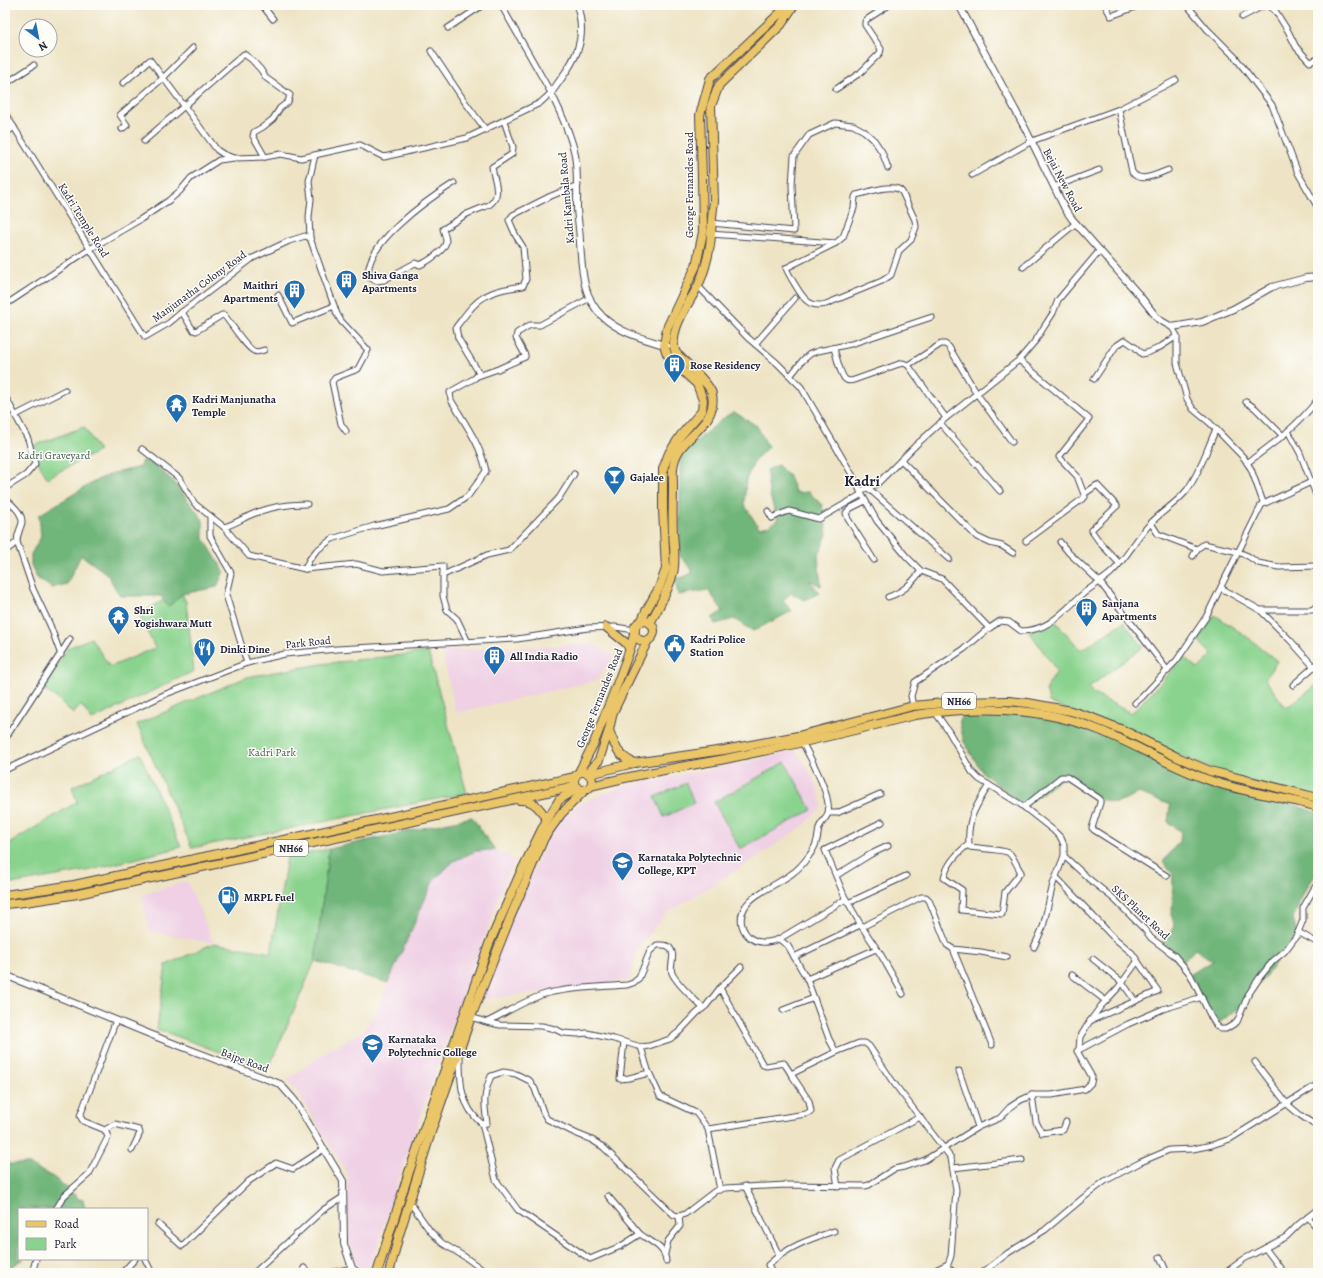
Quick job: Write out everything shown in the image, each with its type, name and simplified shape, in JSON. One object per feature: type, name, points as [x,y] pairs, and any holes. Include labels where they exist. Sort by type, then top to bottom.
[{"type":"main road","name":"George Fernandes Road","points":[[577,775],[594,743],[630,649],[636,626],[641,622],[660,588],[666,569],[663,510],[663,469],[669,453],[702,410],[703,400],[697,384],[672,361],[667,354],[664,345],[667,328],[696,266],[703,232],[700,115],[710,79],[780,14],[785,5]]},
{"type":"main road","name":"George Fernandes Road","points":[[589,774],[599,760],[613,712],[648,640],[654,634],[653,627],[650,623],[657,611],[673,572],[674,552],[672,519],[674,463],[680,450],[689,438],[702,427],[710,414],[713,404],[712,392],[705,382],[676,353],[674,337],[677,325],[703,274],[710,246],[714,202],[711,106],[719,85],[781,25],[794,5]]},
{"type":"main road","points":[[702,161],[713,161]]},
{"type":"main road","points":[[641,622],[650,623]]},
{"type":"main road","points":[[606,628],[626,643],[630,649]]},
{"type":"main road","points":[[635,630],[635,635],[640,640],[648,640]]},
{"type":"main road","name":"NH66","points":[[5,895],[74,885],[577,775],[582,772],[589,774],[634,763],[724,750],[798,736],[913,706],[954,702],[1003,701],[1028,703],[1090,716],[1210,771],[1318,798]]},
{"type":"main road","name":"NH66","points":[[5,904],[78,894],[510,800],[576,787],[580,789],[648,772],[725,759],[914,715],[935,712],[983,709],[1010,710],[1029,712],[1085,724],[1112,735],[1170,764],[1209,780],[1227,786],[1318,807]]},
{"type":"main road","points":[[609,730],[618,752],[622,757],[634,763]]},
{"type":"main road","points":[[388,1273],[489,944],[543,833],[589,787],[592,780],[589,774]]},
{"type":"main road","points":[[377,1273],[409,1172],[459,1043],[471,1017],[510,918],[547,820],[559,800],[576,787],[577,775]]},
{"type":"main road","points":[[510,800],[526,800],[537,805],[547,820]]},
{"type":"street","points":[[262,5],[273,19]]},
{"type":"street","points":[[448,28],[483,5]]},
{"type":"street","points":[[501,5],[551,93]]},
{"type":"street","points":[[5,305],[90,249],[168,201],[180,191],[191,178],[219,160],[265,157],[282,154],[301,158],[360,145],[384,157],[467,138],[504,121],[540,102],[551,93],[566,71],[580,42],[582,33],[577,5]]},
{"type":"street","points":[[836,89],[860,72],[880,53],[881,49],[865,25],[865,22],[889,5]]},
{"type":"street","name":"Bejai New Road","points":[[959,5],[1032,141],[1065,209],[1158,319],[1172,328]]},
{"type":"street","points":[[1105,5],[1111,16],[1140,5]]},
{"type":"street","points":[[1187,5],[1207,28],[1236,57],[1272,105],[1298,173],[1318,208]]},
{"type":"street","points":[[1242,17],[1265,5]]},
{"type":"street","points":[[1269,5],[1280,18],[1296,47],[1310,62],[1318,59]]},
{"type":"street","points":[[122,129],[128,126],[120,115],[163,78],[193,48]]},
{"type":"street","points":[[431,51],[465,102],[486,130]]},
{"type":"street","points":[[144,141],[184,108],[244,54],[252,60],[266,78],[290,95],[288,102],[280,108],[269,122],[254,132],[253,136],[265,157]]},
{"type":"street","points":[[123,83],[150,60],[184,108],[217,150],[234,158]]},
{"type":"street","points":[[5,84],[34,65]]},
{"type":"street","points":[[972,175],[1032,141],[1119,109],[1176,80]]},
{"type":"street","name":"Kadri Kambala Road","points":[[551,93],[562,116],[575,155],[578,185],[577,209],[582,267],[584,283],[592,305],[613,326],[649,341],[675,349]]},
{"type":"street","points":[[1119,109],[1132,172],[1134,175],[1138,178],[1146,178],[1168,170]]},
{"type":"street","name":"Kadri Temple Road","points":[[5,113],[145,337]]},
{"type":"street","points":[[454,183],[403,220],[384,240],[372,259],[368,270],[369,277],[376,282],[384,280],[415,263],[420,265],[426,262],[441,251],[445,245],[446,240],[443,228],[493,202],[497,195],[497,188],[492,167],[512,154],[513,147],[504,121]]},
{"type":"street","points":[[711,223],[794,231],[792,184],[794,156],[809,135],[835,123],[854,125],[874,140],[882,152],[888,168]]},
{"type":"street","points":[[5,134],[14,127]]},
{"type":"street","points":[[315,155],[309,181],[311,199],[309,217],[310,238],[334,306],[341,321],[368,350],[358,369],[335,378],[332,382],[341,424],[346,431]]},
{"type":"street","points":[[1054,187],[1099,170]]},
{"type":"street","points":[[478,376],[479,373],[458,338],[456,327],[470,310],[484,297],[503,289],[523,286],[526,279],[523,247],[509,220],[513,215],[551,196],[578,185]]},
{"type":"street","points":[[710,234],[836,242],[843,237],[854,208],[856,195],[891,188],[899,189],[902,192],[915,220],[916,227],[911,240],[899,251],[891,275],[882,281],[826,304],[821,305],[811,303],[804,298],[786,268],[836,242]]},
{"type":"street","points":[[1023,267],[1076,223]]},
{"type":"street","name":"Manjunatha Colony Road","points":[[145,337],[169,323],[253,258],[290,241],[305,236],[310,238]]},
{"type":"street","points":[[768,511],[772,518],[789,511],[819,519],[861,493],[867,487],[877,484],[940,423],[1019,360],[1036,340],[1053,313],[1058,300],[1100,250]]},
{"type":"street","points":[[1135,703],[1177,660],[1206,617],[1263,502],[1247,463],[1216,429],[1193,409],[1187,398],[1177,363],[1177,336],[1172,328],[1202,322],[1233,309],[1272,288],[1306,278],[1318,277]]},
{"type":"street","points":[[698,286],[755,344],[791,375],[801,387],[854,478],[865,501],[877,521],[893,542],[921,571],[942,578],[989,628]]},
{"type":"street","points":[[278,295],[292,323],[334,306]]},
{"type":"street","points":[[305,569],[308,560],[316,551],[332,539],[374,526],[449,509],[468,496],[486,471],[484,459],[477,444],[451,400],[450,392],[478,376],[525,357],[516,338],[517,333],[530,325],[540,325],[590,298]]},
{"type":"street","points":[[755,344],[796,298]]},
{"type":"street","points":[[182,312],[193,330],[196,331],[224,315],[253,351],[257,352],[264,350]]},
{"type":"street","points":[[791,375],[810,354],[851,344],[932,318]]},
{"type":"street","points":[[1094,379],[1116,346],[1125,340],[1142,354],[1148,354],[1160,348],[1177,336]]},
{"type":"street","points":[[834,348],[845,379],[850,381],[899,364],[908,364],[941,344],[945,344],[949,347],[977,394],[1012,442]]},
{"type":"street","points":[[1019,360],[1089,419],[1059,458],[1077,476],[1085,497],[1026,541]]},
{"type":"street","points":[[908,364],[946,418]]},
{"type":"street","points":[[16,415],[64,390]]},
{"type":"street","points":[[5,396],[28,439],[35,464],[26,476],[5,488]]},
{"type":"street","points":[[1247,463],[1283,436],[1309,412],[1318,399]]},
{"type":"street","points":[[1246,402],[1255,408],[1283,436]]},
{"type":"street","points":[[940,423],[1000,491]]},
{"type":"street","points":[[913,706],[911,696],[915,682],[964,649],[989,628],[1000,621],[1009,622],[1021,631],[1029,631],[1049,624],[1063,614],[1076,600],[1111,572],[1151,523],[1187,490],[1198,470],[1216,429]]},
{"type":"street","points":[[1288,430],[1300,453],[1318,500]]},
{"type":"street","points":[[142,449],[179,478],[195,504],[224,527],[249,556],[305,569],[356,564],[383,571],[443,566],[443,596],[447,610],[458,619],[468,642]]},
{"type":"street","points":[[901,460],[977,537],[990,543],[1002,546],[1013,553]]},
{"type":"street","points":[[443,575],[487,555],[509,550],[559,498],[574,474]]},
{"type":"street","points":[[1261,505],[1318,479]]},
{"type":"street","points":[[1084,494],[1097,485],[1117,506],[1091,530],[1101,544],[1119,563]]},
{"type":"street","points":[[867,487],[949,558]]},
{"type":"street","points":[[5,498],[19,512],[22,519],[22,526],[17,537],[17,542],[33,589],[50,625],[61,655]]},
{"type":"street","points":[[865,501],[851,508],[846,513],[848,519],[874,560]]},
{"type":"street","points":[[224,527],[264,510],[294,504],[306,504]]},
{"type":"street","points":[[210,516],[210,536],[231,573],[226,595],[247,663]]},
{"type":"street","points":[[1151,523],[1158,534],[1197,549]]},
{"type":"street","points":[[5,549],[8,549],[17,542]]},
{"type":"street","points":[[1060,542],[1069,553],[1100,581],[1168,670]]},
{"type":"street","points":[[1193,556],[1197,549],[1204,544],[1238,552],[1248,556],[1258,563],[1278,567],[1318,566]]},
{"type":"street","points":[[888,597],[899,593],[910,586],[921,571]]},
{"type":"street","points":[[1221,588],[1260,610],[1316,665],[1293,685]]},
{"type":"street","points":[[1260,610],[1312,610],[1318,605]]},
{"type":"street","name":"Park Road","points":[[5,770],[166,694],[247,663],[285,654],[337,649],[517,639],[588,628],[614,627],[635,630]]},
{"type":"street","points":[[5,739],[70,639]]},
{"type":"street","points":[[935,712],[949,732],[972,772],[989,785],[1024,807],[1061,838],[1064,845],[1064,856],[1056,877],[1043,927],[1034,948]]},
{"type":"street","points":[[802,742],[821,779],[827,798],[828,813],[819,827],[816,844],[804,861],[794,872],[756,896],[745,906],[741,915],[741,923],[745,931],[752,939],[769,942],[779,939],[846,899],[847,902],[906,876]]},
{"type":"street","points":[[1024,807],[1061,777],[1067,777],[1100,800],[1092,828],[1094,830],[1167,876]]},
{"type":"street","points":[[969,844],[953,857],[944,878],[962,890],[961,910],[1002,914],[1006,892],[1021,872],[1009,852],[1003,850],[970,847],[969,844],[969,825],[972,814],[989,785]]},
{"type":"street","points":[[828,813],[837,813],[880,794]]},
{"type":"street","points":[[882,822],[825,850],[837,875],[847,902],[903,994]]},
{"type":"street","points":[[837,875],[865,857],[888,846]]},
{"type":"street","name":"SKS Planet Road","points":[[1064,856],[1114,899],[1151,938],[1175,956],[1190,974],[1211,1017],[1216,1025],[1221,1029],[1231,1027],[1237,1022],[1248,995],[1256,983],[1273,961],[1285,951],[1298,932],[1303,920],[1303,908],[1315,887]]},
{"type":"street","points":[[1056,877],[1112,936],[1132,953],[1158,991],[1090,1021]]},
{"type":"street","points":[[794,957],[926,897],[929,900],[947,945],[953,949],[981,952],[1007,958]]},
{"type":"street","points":[[1298,932],[1318,942]]},
{"type":"street","points":[[779,939],[788,946],[807,979],[829,1039],[836,1052]]},
{"type":"street","points":[[486,1022],[534,998],[546,994],[634,983],[639,978],[650,951],[657,944],[669,947],[672,952],[673,959],[671,972],[675,979],[703,1008]]},
{"type":"street","points":[[807,979],[876,949]]},
{"type":"street","points":[[953,949],[992,1045]]},
{"type":"street","points":[[1093,959],[1122,982],[1135,1001]]},
{"type":"street","points":[[482,1124],[487,1123],[485,1090],[491,1076],[503,1072],[516,1074],[530,1081],[535,1089],[543,1112],[548,1119],[592,1140],[603,1147],[674,1214],[679,1216],[685,1214],[715,1191],[725,1188],[786,1185],[838,1187],[865,1186],[894,1168],[904,1167],[925,1160],[978,1127],[1000,1118],[1010,1107],[1032,1095],[1052,1095],[1085,1089],[1092,1083],[1092,1076],[1077,1050],[1079,1049],[1080,1037],[1090,1021],[1137,962]]},
{"type":"street","points":[[471,1017],[500,1025],[542,1026],[555,1029],[563,1033],[587,1033],[641,1047],[670,1039],[712,999],[720,988],[741,967]]},
{"type":"street","name":"Bajpe Road","points":[[5,975],[280,1084],[295,1101],[342,1181],[344,1244],[352,1268]]},
{"type":"street","points":[[1072,975],[1106,1001]]},
{"type":"street","points":[[708,1129],[806,1114],[811,1111],[809,1101],[784,1063],[766,1066],[763,1065],[720,988]]},
{"type":"street","points":[[1079,1049],[1128,1024],[1202,997]]},
{"type":"street","points":[[783,1010],[814,998]]},
{"type":"street","points":[[57,1208],[64,1196],[89,1174],[108,1137],[105,1130],[83,1121],[80,1116],[116,1020]]},
{"type":"street","points":[[624,1042],[620,1079],[649,1073]]},
{"type":"street","points":[[459,1043],[461,1086],[465,1102],[475,1118],[482,1124],[496,1180],[518,1210],[590,1259],[621,1246],[640,1234]]},
{"type":"street","points":[[791,1074],[836,1052],[859,1043],[865,1043],[869,1046],[877,1060],[951,1158],[956,1190],[952,1256],[946,1266],[929,1273]]},
{"type":"street","points":[[641,1047],[649,1073],[660,1096],[696,1113],[708,1129],[720,1190]]},
{"type":"street","points":[[1255,1062],[1287,1104],[1318,1127]]},
{"type":"street","points":[[959,1071],[978,1127]]},
{"type":"street","points":[[982,1273],[1008,1253],[1045,1230],[1083,1198],[1105,1182],[1141,1162],[1170,1150],[1193,1149],[1230,1139],[1318,1084]]},
{"type":"street","points":[[1032,1095],[1036,1122],[1042,1133],[1063,1130],[1066,1122]]},
{"type":"street","points":[[838,1187],[835,1168],[839,1160],[920,1117]]},
{"type":"street","points":[[105,1130],[115,1124],[139,1130],[140,1133],[132,1150]]},
{"type":"street","points":[[158,1224],[182,1246],[249,1181],[276,1163],[293,1170],[324,1149]]},
{"type":"street","points":[[953,1168],[1022,1160]]},
{"type":"street","points":[[745,1186],[779,1255]]},
{"type":"street","points":[[254,1273],[323,1210],[343,1196]]},
{"type":"street","points":[[608,1196],[640,1234],[659,1246],[665,1254]]},
{"type":"street","points":[[409,1201],[430,1231],[442,1243],[487,1273]]},
{"type":"street","points":[[1225,1273],[1244,1259],[1286,1237],[1318,1209]]},
{"type":"street","points":[[666,1261],[665,1254],[668,1241],[680,1226],[679,1216]]},
{"type":"street","points":[[1308,1217],[1318,1229]]},
{"type":"street","points":[[772,1273],[768,1265],[779,1255],[808,1240],[834,1230]]},
{"type":"street","points":[[1265,1248],[1284,1273]]},
{"type":"street","points":[[1160,1257],[1167,1273]]},
{"type":"street","points":[[32,1273],[36,1260]]},
{"type":"street","points":[[122,1273],[134,1260]]},
{"type":"street","points":[[146,1260],[152,1273]]},
{"type":"street","points":[[946,1266],[955,1273]]},
{"type":"street","points":[[304,1268],[309,1273]]},
{"type":"street","points":[[331,1273],[352,1268],[358,1273]]},
{"type":"shaded area","points":[[590,644],[614,655],[597,680],[456,713],[442,651]]},
{"type":"shaded area","name":"Karnataka Polytechnic College, KPT","points":[[795,751],[805,762],[817,786],[822,806],[807,823],[757,857],[666,914],[638,947],[629,980],[480,1000],[515,909],[556,823],[579,804],[627,785],[747,762]]},
{"type":"shaded area","name":"Karnataka Polytechnic College","points":[[495,850],[516,860],[508,874],[450,1029],[394,1193],[369,1273],[357,1265],[349,1237],[347,1173],[288,1079],[327,1051],[361,1033],[374,1016],[433,881],[454,861],[476,851]]},
{"type":"shaded area","points":[[187,881],[214,943],[149,931],[142,895]]},
{"type":"green space","points":[[734,412],[757,426],[768,447],[755,460],[746,480],[744,504],[759,528],[769,526],[778,519],[770,495],[767,470],[778,465],[788,475],[796,493],[809,492],[822,505],[827,534],[818,557],[821,586],[809,580],[820,593],[804,600],[791,593],[783,601],[792,611],[753,631],[734,619],[715,624],[712,618],[723,611],[708,590],[678,595],[675,579],[692,573],[688,565],[680,556],[680,460],[690,446],[725,417]]},
{"type":"green space","name":"Kadri Graveyard","points":[[84,427],[99,451],[47,478],[30,447]]},
{"type":"green space","points":[[148,459],[174,482],[203,520],[203,537],[224,571],[217,587],[182,594],[168,607],[161,596],[120,596],[107,574],[81,555],[67,584],[52,588],[37,578],[31,565],[31,554],[41,537],[39,515],[97,480],[114,473],[141,467],[141,462]]},
{"type":"green space","points":[[182,594],[186,602],[194,671],[92,720],[81,705],[73,714],[59,700],[43,689],[68,648],[91,638],[110,667],[155,648],[139,614],[162,601]]},
{"type":"green space","points":[[1215,615],[1250,639],[1277,661],[1265,679],[1286,708],[1318,684],[1318,799],[1228,776],[1049,702],[1046,689],[1057,671],[1029,631],[1054,620],[1081,650],[1124,622],[1143,647],[1089,687],[1092,693],[1131,713],[1184,657],[1198,669],[1212,655],[1198,640]]},
{"type":"green space","name":"Kadri Park","points":[[428,652],[467,793],[192,848],[137,724],[247,677],[321,664]]},
{"type":"green space","points":[[964,714],[1047,715],[1126,742],[1259,793],[1318,813],[1318,871],[1304,892],[1293,918],[1297,935],[1243,1005],[1216,1025],[1190,974],[1213,961],[1195,949],[1181,964],[1160,945],[1175,927],[1172,917],[1173,874],[1163,862],[1180,840],[1181,832],[1168,822],[1170,805],[1139,793],[1116,803],[1100,799],[1064,776],[1024,807],[982,772],[964,742],[959,720]]},
{"type":"green space","points":[[140,754],[181,847],[91,870],[5,885],[5,869],[11,865],[5,850],[5,846],[77,802],[72,787]]},
{"type":"green space","points":[[785,762],[812,810],[740,849],[714,802]]},
{"type":"green space","points":[[686,783],[694,803],[664,817],[655,797]]},
{"type":"green space","points":[[472,817],[495,850],[476,851],[454,861],[433,881],[388,983],[315,961],[329,849]]},
{"type":"green space","points":[[329,849],[315,961],[268,1070],[157,1029],[166,965],[214,943],[271,953],[287,857]]},
{"type":"green space","points":[[8,1164],[27,1164],[34,1167],[53,1177],[79,1199],[83,1200],[85,1208],[18,1208],[18,1260],[22,1260],[5,1270],[5,1167]]},
{"type":"place","name":"Shiva Ganga Apartments","points":[[346,300]]},
{"type":"place","name":"Maithri Apartments","points":[[294,310]]},
{"type":"place","name":"Rose Residency","points":[[675,384]]},
{"type":"place","name":"Kadri Manjunatha Temple","points":[[177,424]]},
{"type":"place","name":"Gajalee","points":[[614,496]]},
{"type":"place","name":"Sanjana Apartments","points":[[1086,628]]},
{"type":"place","name":"Shri Yogishwara Mutt","points":[[118,636]]},
{"type":"place","name":"Kadri Police Station","points":[[675,664]]},
{"type":"place","name":"Dinki Dine","points":[[205,668]]},
{"type":"place","name":"All India Radio","points":[[495,676]]},
{"type":"place","name":"Karnataka Polytechnic College, KPT","points":[[622,882]]},
{"type":"place","name":"MRPL Fuel","points":[[229,916]]},
{"type":"place","name":"Karnataka Polytechnic College","points":[[373,1064]]},
{"type":"district","name":"Kadri","points":[[862,481]]}]
